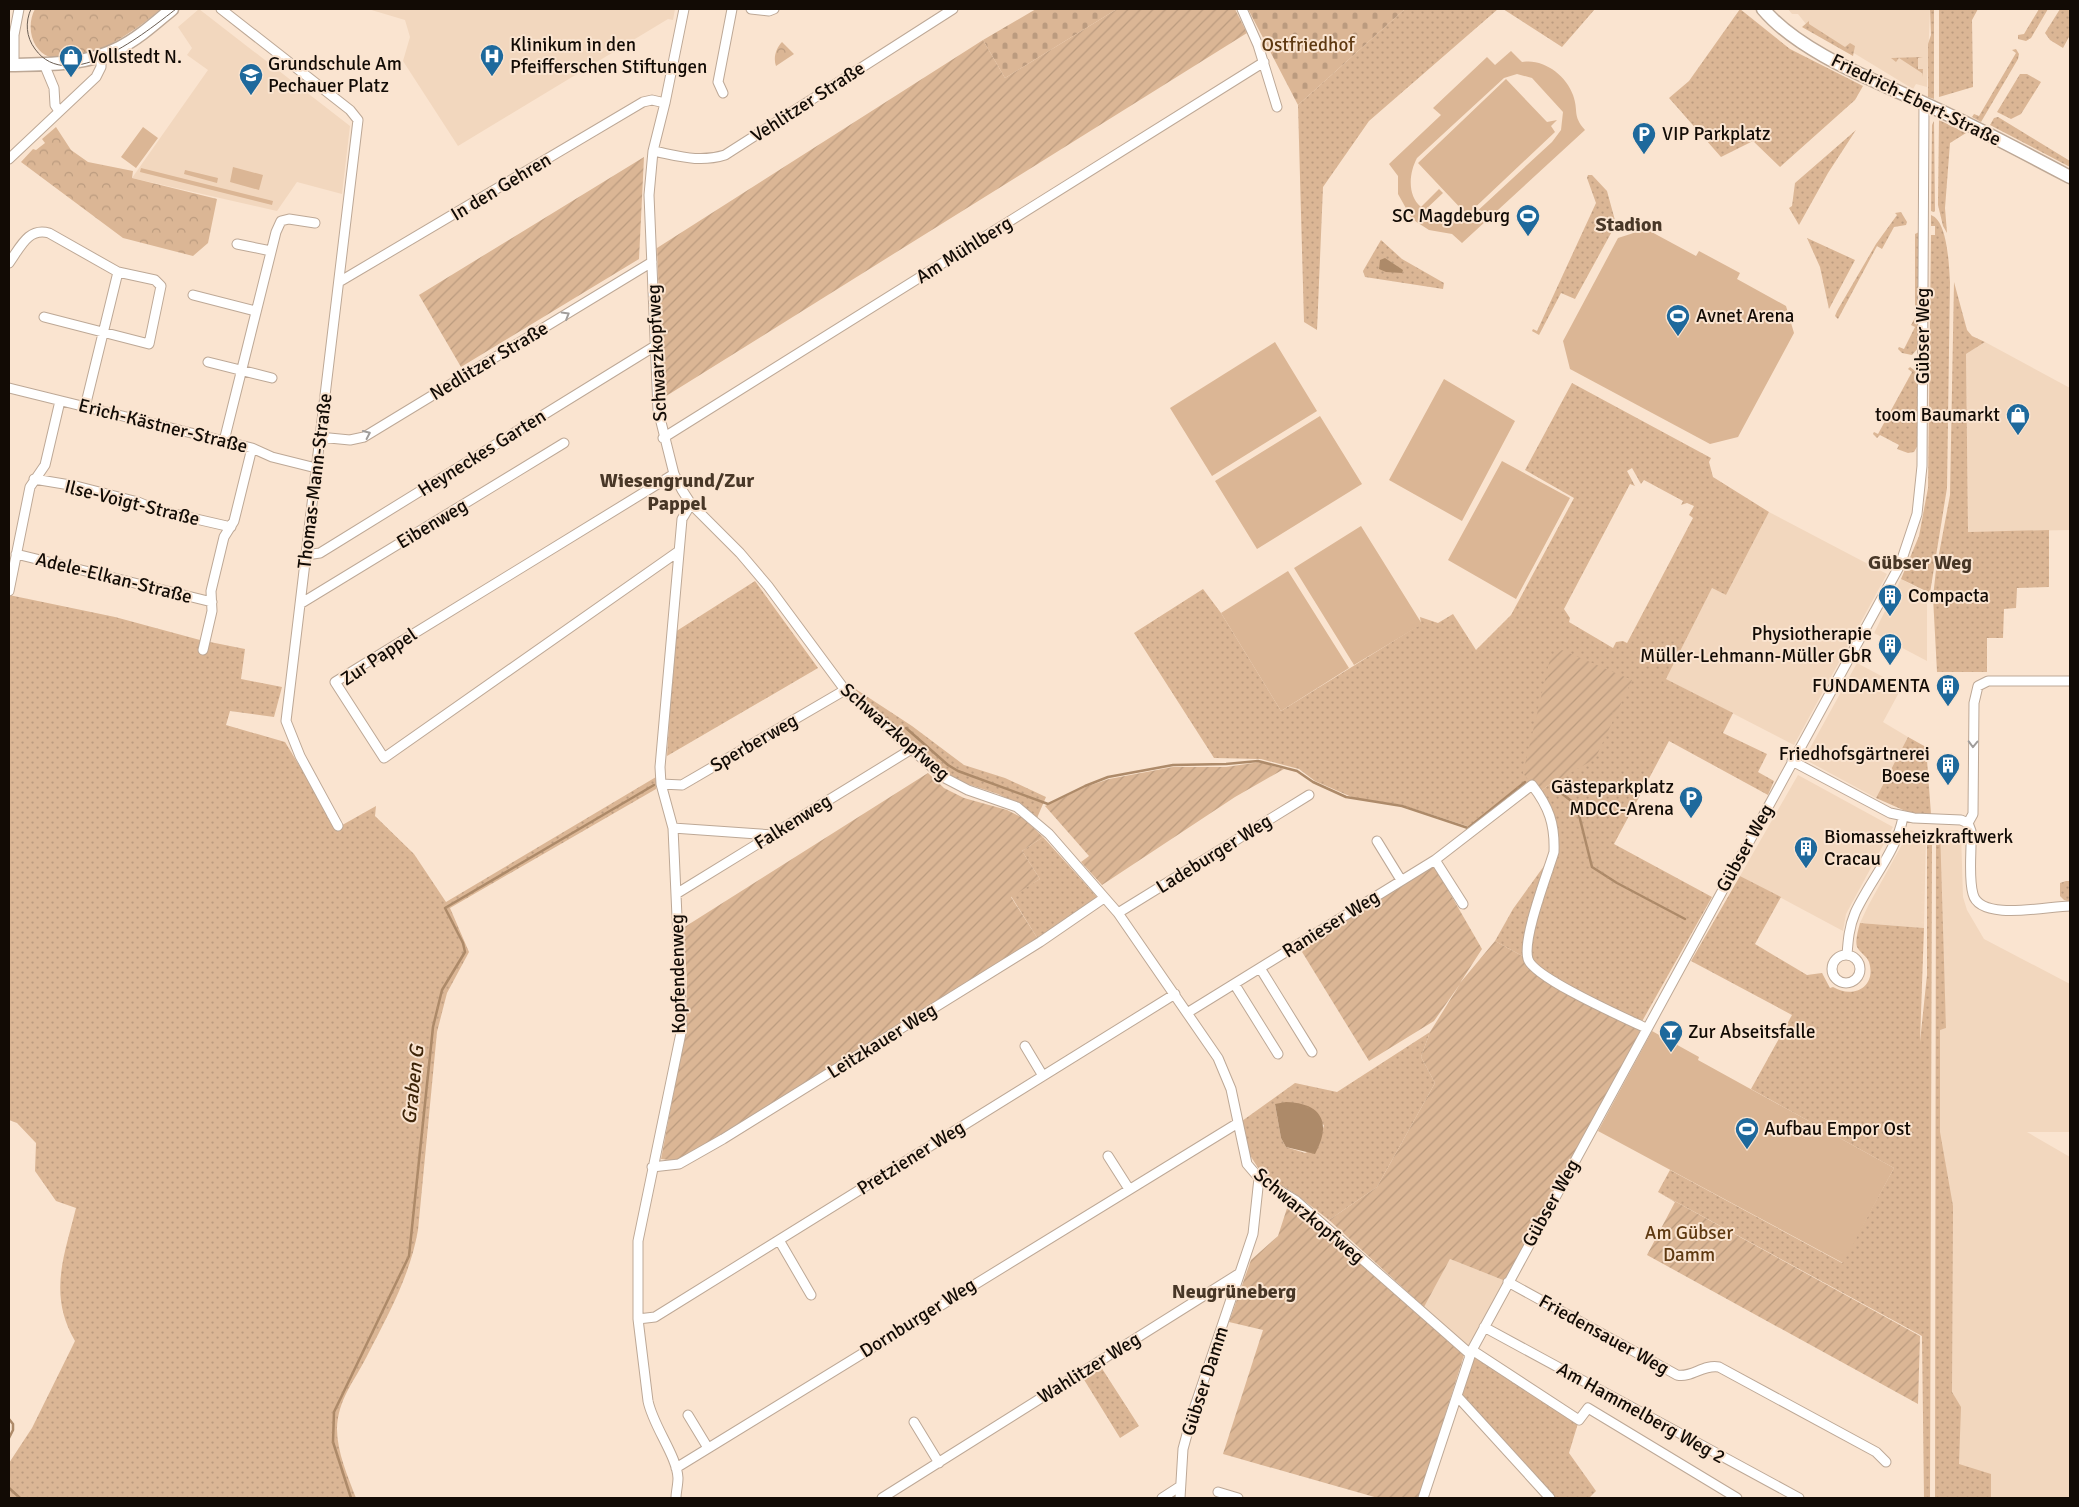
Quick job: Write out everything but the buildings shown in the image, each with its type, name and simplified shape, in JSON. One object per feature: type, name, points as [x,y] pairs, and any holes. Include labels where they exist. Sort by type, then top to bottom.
[{"type":"street","points":[[19,9],[11,65],[82,61],[101,56],[125,45],[172,9]]},
{"type":"street","name":"Thomas-Mann-Straße","points":[[221,9],[356,116],[359,124],[286,721],[300,756],[338,826]]},
{"type":"street","name":"Schwarzkopfweg","points":[[684,9],[665,103],[652,151],[649,195],[658,410],[663,438],[674,474],[691,504],[740,553],[768,586],[844,690],[910,750],[956,785],[1006,802],[1026,813],[1049,834],[1118,913],[1175,994],[1226,1073],[1248,1164],[1259,1178],[1295,1200],[1471,1352],[1579,1420],[1588,1408],[1737,1498]]},
{"type":"street","points":[[723,93],[718,82],[732,9]]},
{"type":"street","points":[[751,9],[769,12],[774,9]]},
{"type":"street","name":"Vehlitzer Straße","points":[[652,151],[694,160],[709,160],[725,155],[953,9]]},
{"type":"street","points":[[1242,9],[1252,28],[1277,108]]},
{"type":"street","name":"Friedrich-Ebert-Straße","points":[[1763,11],[1797,39],[1825,56],[1924,103],[2070,177]]},
{"type":"street","points":[[9,159],[97,75],[101,56]]},
{"type":"street","name":"Am Mühlberg","points":[[663,438],[1264,62]]},
{"type":"street","points":[[50,63],[55,105],[59,112]]},
{"type":"street","name":"In den Gehren","points":[[339,282],[643,102],[652,100],[665,103]]},
{"type":"street","name":"Gübser Weg","points":[[1423,1498],[1471,1352],[1646,1028],[1897,571],[1909,543],[1917,514],[1922,466],[1924,103]]},
{"type":"street","points":[[224,441],[255,311],[281,221],[289,219],[314,224]]},
{"type":"street","points":[[9,263],[33,232],[41,230],[49,232],[118,272],[155,280],[161,284],[149,344],[44,317]]},
{"type":"street","points":[[237,244],[271,251]]},
{"type":"street","name":"Nedlitzer Straße","points":[[320,437],[350,440],[364,437],[652,262]]},
{"type":"street","points":[[85,407],[118,272]]},
{"type":"street","points":[[193,295],[255,311]]},
{"type":"street","name":"Heyneckes Garten","points":[[306,555],[320,553],[655,346]]},
{"type":"street","points":[[208,362],[272,378]]},
{"type":"street","name":"Erich-Kästner-Straße","points":[[9,388],[252,448],[272,457],[316,468]]},
{"type":"street","points":[[9,591],[30,487],[45,466],[60,401]]},
{"type":"street","name":"Eibenweg","points":[[300,604],[564,443]]},
{"type":"street","points":[[202,650],[212,611],[211,591],[224,537],[231,527],[252,448]]},
{"type":"street","name":"Zur Pappel","points":[[674,474],[335,682],[384,758],[679,551]]},
{"type":"street","name":"Ilse-Voigt-Straße","points":[[34,479],[84,488],[138,502],[157,510],[231,527]]},
{"type":"street","name":"Kopfendenweg","points":[[676,1498],[678,1478],[676,1468],[651,1414],[638,1319],[638,1241],[682,1028],[673,828],[661,784],[660,767],[682,519],[691,504]]},
{"type":"street","name":"Adele-Elkan-Straße","points":[[16,554],[212,602]]},
{"type":"street","points":[[1968,823],[1973,814],[1974,695],[1980,684],[1994,681],[2070,681]]},
{"type":"street","name":"Sperberweg","points":[[661,784],[682,785],[844,690]]},
{"type":"street","name":"Falkenweg","points":[[676,894],[910,750]]},
{"type":"street","points":[[1792,761],[1876,807],[1904,817],[1961,820],[1968,823],[1971,831],[1972,890],[1976,901],[1981,906],[1994,910],[2070,906]]},
{"type":"street","name":"Ranieser Weg","points":[[1187,1013],[1435,860],[1532,785],[1546,803],[1555,839],[1554,852],[1529,935],[1528,960],[1538,971],[1552,981],[1646,1028]]},
{"type":"street","name":"Ladeburger Weg","points":[[1118,913],[1310,796]]},
{"type":"street","points":[[1847,955],[1849,932],[1855,913],[1898,834],[1904,817]]},
{"type":"street","points":[[673,828],[773,835]]},
{"type":"street","name":"Ranieser Weg","points":[[1377,841],[1401,880]]},
{"type":"street","points":[[1435,860],[1463,904]]},
{"type":"street","name":"Leitzkauer Weg","points":[[652,1167],[679,1164],[724,1139],[1040,942],[1104,898]]},
{"type":"street","name":"Ranieser Weg","points":[[1260,968],[1312,1052]]},
{"type":"street","points":[[1235,985],[1278,1054]]},
{"type":"street","name":"Pretziener Weg","points":[[638,1319],[655,1317],[1175,994]]},
{"type":"street","points":[[1025,1046],[1043,1076]]},
{"type":"street","name":"Dornburger Weg","points":[[676,1468],[1238,1123]]},
{"type":"street","points":[[1108,1156],[1129,1189]]},
{"type":"street","name":"Gübser Damm","points":[[1180,1498],[1183,1449],[1193,1412],[1253,1234],[1259,1178]]},
{"type":"street","points":[[779,1240],[811,1295]]},
{"type":"street","name":"Wahlitzer Weg","points":[[882,1498],[1240,1273]]},
{"type":"street","name":"Friedensauer Weg","points":[[1508,1282],[1677,1375],[1688,1375],[1707,1366],[1719,1367],[1876,1452],[1886,1462]]},
{"type":"street","name":"Am Hammelberg Weg 2","points":[[1484,1327],[1799,1498]]},
{"type":"street","points":[[1457,1396],[1550,1498]]},
{"type":"street","points":[[688,1415],[708,1448]]},
{"type":"street","points":[[914,1422],[938,1463]]},
{"type":"street","points":[[1162,1498],[1180,1487]]},
{"type":"street","points":[[1218,1492],[1238,1498]]},
{"type":"shaded area","name":"Grundschule Am Pechauer Platz","points":[[199,9],[350,126],[342,194],[297,182],[277,211],[132,178],[208,70],[187,55],[192,48],[178,27]]},
{"type":"shaded area","name":"Klinikum in den Pfeifferschen Stiftungen","points":[[368,9],[675,9],[673,20],[668,19],[458,146],[403,61],[410,37],[405,20]]},
{"type":"shaded area","points":[[1788,9],[1930,9],[1927,87],[1916,84],[1913,89],[1806,24],[1798,14],[1792,14]]},
{"type":"shaded area","points":[[1385,258],[1403,270],[1402,273],[1386,272],[1379,269],[1380,260]]},
{"type":"shaded area","points":[[1985,342],[2070,388],[2070,530],[1968,532],[1966,354]]},
{"type":"shaded area","points":[[1769,512],[1887,574],[1794,745],[1666,679],[1712,588],[1726,595]]},
{"type":"shaded area","points":[[1901,579],[1927,593],[1927,661],[1874,633]]},
{"type":"shaded area","points":[[1857,663],[1902,687],[1883,722],[1908,737],[1876,798],[1804,759]]},
{"type":"shaded area","points":[[1798,775],[1893,827],[1846,914],[1843,931],[1740,876]]},
{"type":"shaded area","points":[[1910,830],[1926,834],[1924,928],[1860,923],[1868,906]]},
{"type":"shaded area","points":[[1958,830],[1961,833],[1963,897],[1967,910],[1984,939],[2070,984],[2070,1132],[2027,1132],[2070,1157],[2070,1498],[1939,1498],[1940,1029],[1946,1028],[1937,831]]},
{"type":"shaded area","points":[[1286,1102],[1308,1106],[1320,1117],[1323,1124],[1323,1133],[1315,1154],[1286,1147],[1281,1138],[1275,1104]]},
{"type":"shaded area","points":[[1450,1259],[1508,1282],[1472,1350],[1421,1312]]},
{"type":"green space","points":[[35,9],[161,9],[135,29],[100,50],[81,57],[63,59],[48,56],[36,46],[31,28]]},
{"type":"green space","points":[[1036,9],[1117,9],[1005,78],[983,40]]},
{"type":"green space","points":[[1117,9],[1235,9],[1247,33],[663,398],[657,248],[983,40],[1005,78]]},
{"type":"green space","name":"Ostfriedhof","points":[[1248,9],[1405,9],[1298,105]]},
{"type":"green space","points":[[1405,9],[1498,9],[1369,121],[1323,187],[1317,330],[1304,322],[1298,105]]},
{"type":"green space","points":[[1503,9],[1595,9],[1562,47]]},
{"type":"green space","points":[[1740,9],[1790,49],[1863,86],[1855,100],[1780,167],[1753,141],[1721,157],[1669,98],[1689,81]]},
{"type":"green space","points":[[1930,9],[1934,9],[1934,99],[1928,97],[1928,44],[1931,35]]},
{"type":"green space","points":[[1939,9],[1978,9],[1972,20],[1973,87],[1939,97]]},
{"type":"green space","points":[[2039,9],[2048,9],[2031,38],[2026,41],[2018,39],[2018,35],[2024,34]]},
{"type":"green space","points":[[2060,9],[2070,9],[2070,35],[2063,48],[2050,40],[2045,33]]},
{"type":"green space","points":[[1809,21],[1809,24],[1845,47],[1850,43],[1855,46],[1853,56],[1802,27]]},
{"type":"green space","points":[[782,42],[794,54],[776,66],[776,53]]},
{"type":"green space","points":[[2016,49],[2019,54],[2018,59],[1981,122],[1972,117],[1974,114],[1979,116],[2016,53],[2012,50]]},
{"type":"green space","points":[[1511,51],[1522,62],[1530,61],[1546,65],[1553,70],[1570,88],[1575,101],[1578,121],[1585,130],[1462,243],[1452,234],[1429,230],[1412,219],[1398,194],[1398,176],[1389,164],[1441,115],[1433,108],[1487,57],[1495,65]],"holes":[[[1517,74],[1532,78],[1563,112],[1561,130],[1552,142],[1473,215],[1454,221],[1441,221],[1429,216],[1424,211],[1443,193],[1439,189],[1421,207],[1416,202],[1411,190],[1411,177],[1417,158],[1504,78]]]},
{"type":"green space","points":[[1923,57],[1918,58],[1918,69],[1923,69],[1922,77],[1922,73],[1899,58],[1896,62],[1891,58]]},
{"type":"green space","points":[[2020,74],[2027,74],[2041,82],[2021,114],[2011,119],[1997,112]]},
{"type":"green space","points":[[1506,79],[1547,122],[1557,120],[1551,126],[1555,132],[1467,215],[1418,163]]},
{"type":"green space","points":[[1998,117],[2070,161],[2070,167],[1990,125],[1994,118]]},
{"type":"green space","points":[[1939,120],[1966,133],[1950,143],[1945,208],[1947,233],[1943,226],[1938,205]]},
{"type":"green space","points":[[1934,121],[1934,212],[1931,211],[1932,125]]},
{"type":"green space","points":[[56,127],[71,150],[88,162],[133,171],[132,178],[217,199],[208,243],[193,256],[123,238],[21,162],[33,149],[36,150],[45,143],[42,139]]},
{"type":"green space","points":[[143,127],[158,138],[136,168],[121,157]]},
{"type":"green space","points":[[1856,130],[1828,173],[1799,225],[1789,208],[1792,206],[1795,183]]},
{"type":"green space","points":[[644,157],[639,259],[461,367],[419,295]]},
{"type":"green space","points":[[233,167],[263,175],[259,190],[230,182]]},
{"type":"green space","points":[[141,168],[273,201],[272,205],[140,172]]},
{"type":"green space","points":[[185,170],[218,178],[217,183],[184,174]]},
{"type":"green space","points":[[1588,175],[1592,175],[1607,191],[1616,224],[1575,299],[1561,293],[1539,335],[1532,331],[1533,329],[1537,331],[1596,203],[1587,178]]},
{"type":"green space","points":[[1901,212],[1907,222],[1906,225],[1894,227],[1882,249],[1877,246],[1838,319],[1835,316],[1837,311],[1876,244],[1897,215],[1895,213]]},
{"type":"green space","points":[[1931,215],[1937,219],[1941,226],[1947,245],[1950,282],[1947,488],[1930,593],[1901,579],[1919,536],[1928,488],[1931,235],[1935,235],[1935,226],[1931,226]]},
{"type":"green space","name":"Avnet Arena","points":[[1646,229],[1696,256],[1699,251],[1740,273],[1737,279],[1786,306],[1794,333],[1738,437],[1710,444],[1570,369],[1563,341],[1618,238]]},
{"type":"green space","points":[[1919,232],[1919,347],[1912,355],[1902,353],[1898,349],[1899,347],[1904,349],[1915,327],[1911,325],[1915,318],[1915,234]]},
{"type":"green space","points":[[1807,238],[1855,260],[1829,309],[1820,267]]},
{"type":"green space","points":[[1381,240],[1402,259],[1444,283],[1443,289],[1365,277],[1363,271]]},
{"type":"green space","points":[[1954,282],[1967,330],[1972,336],[1985,342],[1966,354],[1968,532],[2049,530],[2049,587],[2017,588],[2016,608],[2004,609],[2003,638],[1987,638],[1987,672],[1937,672],[1933,597],[1950,495]]},
{"type":"green space","points":[[1275,342],[1317,411],[1212,476],[1170,408]]},
{"type":"green space","points":[[1910,367],[1918,373],[1918,445],[1914,452],[1908,453],[1897,449],[1899,445],[1880,435],[1877,438],[1873,434],[1874,432],[1878,434],[1912,372],[1908,369]]},
{"type":"green space","points":[[1444,379],[1515,421],[1462,521],[1389,480]]},
{"type":"green space","points":[[1572,383],[1711,458],[1709,462],[1713,477],[1769,512],[1726,595],[1712,588],[1666,679],[1733,713],[1723,733],[1767,754],[1758,772],[1774,781],[1768,795],[1669,741],[1614,844],[1712,897],[1640,1025],[1552,981],[1528,959],[1495,941],[1513,909],[1554,852],[1555,839],[1538,793],[1550,784],[1532,785],[1473,828],[1402,805],[1354,798],[1315,781],[1299,769],[1261,759],[1214,758],[1134,633],[1203,589],[1221,613],[1281,711],[1421,624],[1420,617],[1438,623],[1453,614],[1476,650],[1511,615],[1574,498],[1525,470]],"holes":[[[1632,468],[1641,484],[1644,480],[1683,501],[1681,505],[1687,503],[1694,506],[1689,515],[1693,518],[1627,643],[1623,641],[1616,642],[1613,648],[1569,622],[1570,618],[1564,609],[1630,484],[1635,486],[1627,471]]]},
{"type":"green space","points":[[1320,416],[1362,484],[1257,549],[1215,481]]},
{"type":"green space","points":[[1502,461],[1570,498],[1516,599],[1448,560]]},
{"type":"green space","points":[[1361,526],[1422,624],[1354,665],[1294,568]]},
{"type":"green space","points":[[1288,571],[1349,668],[1281,711],[1221,613]]},
{"type":"green space","points":[[755,581],[818,668],[667,756],[675,632]]},
{"type":"green space","points":[[9,595],[115,617],[200,640],[245,649],[241,679],[282,687],[274,717],[230,711],[226,725],[285,742],[337,828],[376,806],[375,816],[414,854],[446,902],[656,777],[656,789],[450,908],[469,952],[447,993],[437,1032],[418,1230],[404,1279],[383,1325],[347,1391],[338,1418],[337,1438],[339,1447],[356,1498],[9,1498],[9,1463],[32,1428],[75,1341],[67,1324],[60,1291],[63,1259],[76,1208],[56,1201],[35,1171],[36,1143],[17,1123],[9,1120]]},
{"type":"green space","points":[[1562,650],[1632,680],[1595,759],[1550,784],[1538,793],[1523,773],[1550,659]]},
{"type":"green space","points":[[851,686],[912,726],[964,765],[1005,778],[1046,797],[1037,818],[1026,808],[998,794],[955,780],[938,768]]},
{"type":"green space","points":[[1908,737],[1926,747],[1931,814],[1910,813],[1876,798]]},
{"type":"green space","points":[[1260,762],[1284,769],[1235,797],[1102,885],[1081,862],[1089,856],[1045,806],[1085,787],[1109,779],[1173,767],[1226,767]]},
{"type":"green space","points":[[928,773],[944,788],[964,798],[1007,810],[1023,818],[1043,837],[1022,851],[1040,879],[1011,897],[1038,939],[677,1161],[661,1159],[686,1028],[687,978],[683,928]]},
{"type":"green space","points":[[1940,828],[1946,1028],[1940,1030],[1940,1132],[1953,1206],[1952,1392],[1961,1407],[1959,1464],[1991,1474],[1991,1498],[1935,1498],[1936,829]]},
{"type":"green space","points":[[1932,833],[1930,1498],[1924,1498],[1922,1336],[1658,1192],[1670,1170],[1842,1263],[1894,1168],[1751,1089],[1792,1015],[1691,961],[1740,876],[1781,897],[1755,944],[1807,975],[1822,973],[1830,988],[1833,987],[1848,992],[1855,991],[1862,988],[1870,978],[1869,962],[1856,944],[1860,923],[1924,928],[1920,1042],[1927,975],[1927,834]]},
{"type":"green space","points":[[1043,837],[1097,897],[1038,939],[1011,896],[1040,879],[1022,851]]},
{"type":"green space","points":[[1433,864],[1482,949],[1460,983],[1495,941],[1528,959],[1531,965],[1646,1028],[1508,1282],[1450,1259],[1424,1307],[1329,1220],[1377,1187],[1435,1083],[1421,1057],[1430,1032],[1460,984],[1434,1021],[1369,1061],[1299,947]]},
{"type":"green space","points":[[2069,881],[2070,902],[2060,896],[2060,883]]},
{"type":"green space","name":"Aufbau Empor Ost","points":[[1652,1031],[1699,1057],[1698,1060],[1894,1168],[1843,1263],[1598,1131]]},
{"type":"green space","points":[[1430,1032],[1421,1057],[1435,1083],[1377,1187],[1329,1220],[1294,1193],[1262,1174],[1246,1149],[1242,1121],[1295,1083],[1337,1092]],"holes":[[[1275,1104],[1324,1125],[1318,1147],[1305,1153],[1286,1147],[1281,1138]]]},
{"type":"green space","name":"Am Gübser Damm","points":[[1658,1192],[1920,1336],[1918,1404],[1647,1255],[1675,1202]]},
{"type":"green space","points":[[1289,1202],[1465,1352],[1419,1498],[1378,1498],[1223,1454],[1263,1330],[1229,1322],[1251,1260],[1278,1236]]},
{"type":"green space","points":[[1470,1354],[1579,1420],[1569,1453],[1596,1491],[1589,1498],[1550,1498],[1457,1396]]},
{"type":"green space","points":[[1101,1367],[1139,1426],[1120,1438],[1083,1378]]},
{"type":"waterway","points":[[906,728],[948,765],[958,771],[1048,804],[1108,777],[1173,765],[1258,761],[1297,771],[1313,782],[1346,797],[1402,806],[1468,828],[1525,782]]},
{"type":"waterway","name":"Graben G","points":[[351,1498],[333,1442],[334,1412],[409,1256],[433,1027],[442,990],[465,952],[463,943],[445,908],[654,785]]},
{"type":"waterway","points":[[1561,793],[1574,803],[1578,811],[1592,867],[1617,883],[1685,919]]},
{"type":"waterway","points":[[9,1419],[13,1424],[13,1430],[9,1438]]},
{"type":"waterway","points":[[9,1488],[20,1498]]},
{"type":"tram line","points":[[31,9],[27,29],[35,49],[50,62],[67,66],[87,63],[107,55],[146,32],[176,9]]},
{"type":"place","name":"Klinikum in den Pfeifferschen Stiftungen","points":[[492,77]]},
{"type":"place","name":"Vollstedt N.","points":[[71,78]]},
{"type":"place","name":"Grundschule Am Pechauer Platz","points":[[251,96]]},
{"type":"place","name":"VIP Parkplatz","points":[[1644,155]]},
{"type":"place","name":"SC Magdeburg","points":[[1528,237]]},
{"type":"place","name":"Avnet Arena","points":[[1678,337]]},
{"type":"place","name":"toom Baumarkt","points":[[2018,436]]},
{"type":"place","name":"Compacta","points":[[1890,617]]},
{"type":"place","name":"Physiotherapie Müller-Lehmann-Müller GbR","points":[[1890,666]]},
{"type":"place","name":"FUNDAMENTA","points":[[1948,707]]},
{"type":"place","name":"Friedhofsgärtnerei Boese","points":[[1948,786]]},
{"type":"place","name":"Gästeparkplatz MDCC-Arena","points":[[1691,819]]},
{"type":"place","name":"Biomasseheizkraftwerk Cracau","points":[[1806,869]]},
{"type":"place","name":"Zur Abseitsfalle","points":[[1671,1053]]},
{"type":"place","name":"Aufbau Empor Ost","points":[[1747,1150]]},
{"type":"district","name":"Stadion","points":[[1629,224]]},
{"type":"district","name":"Wiesengrund/Zur Pappel","points":[[677,492]]},
{"type":"district","name":"Gübser Weg","points":[[1920,562]]},
{"type":"district","name":"Neugrüneberg","points":[[1234,1291]]}]
